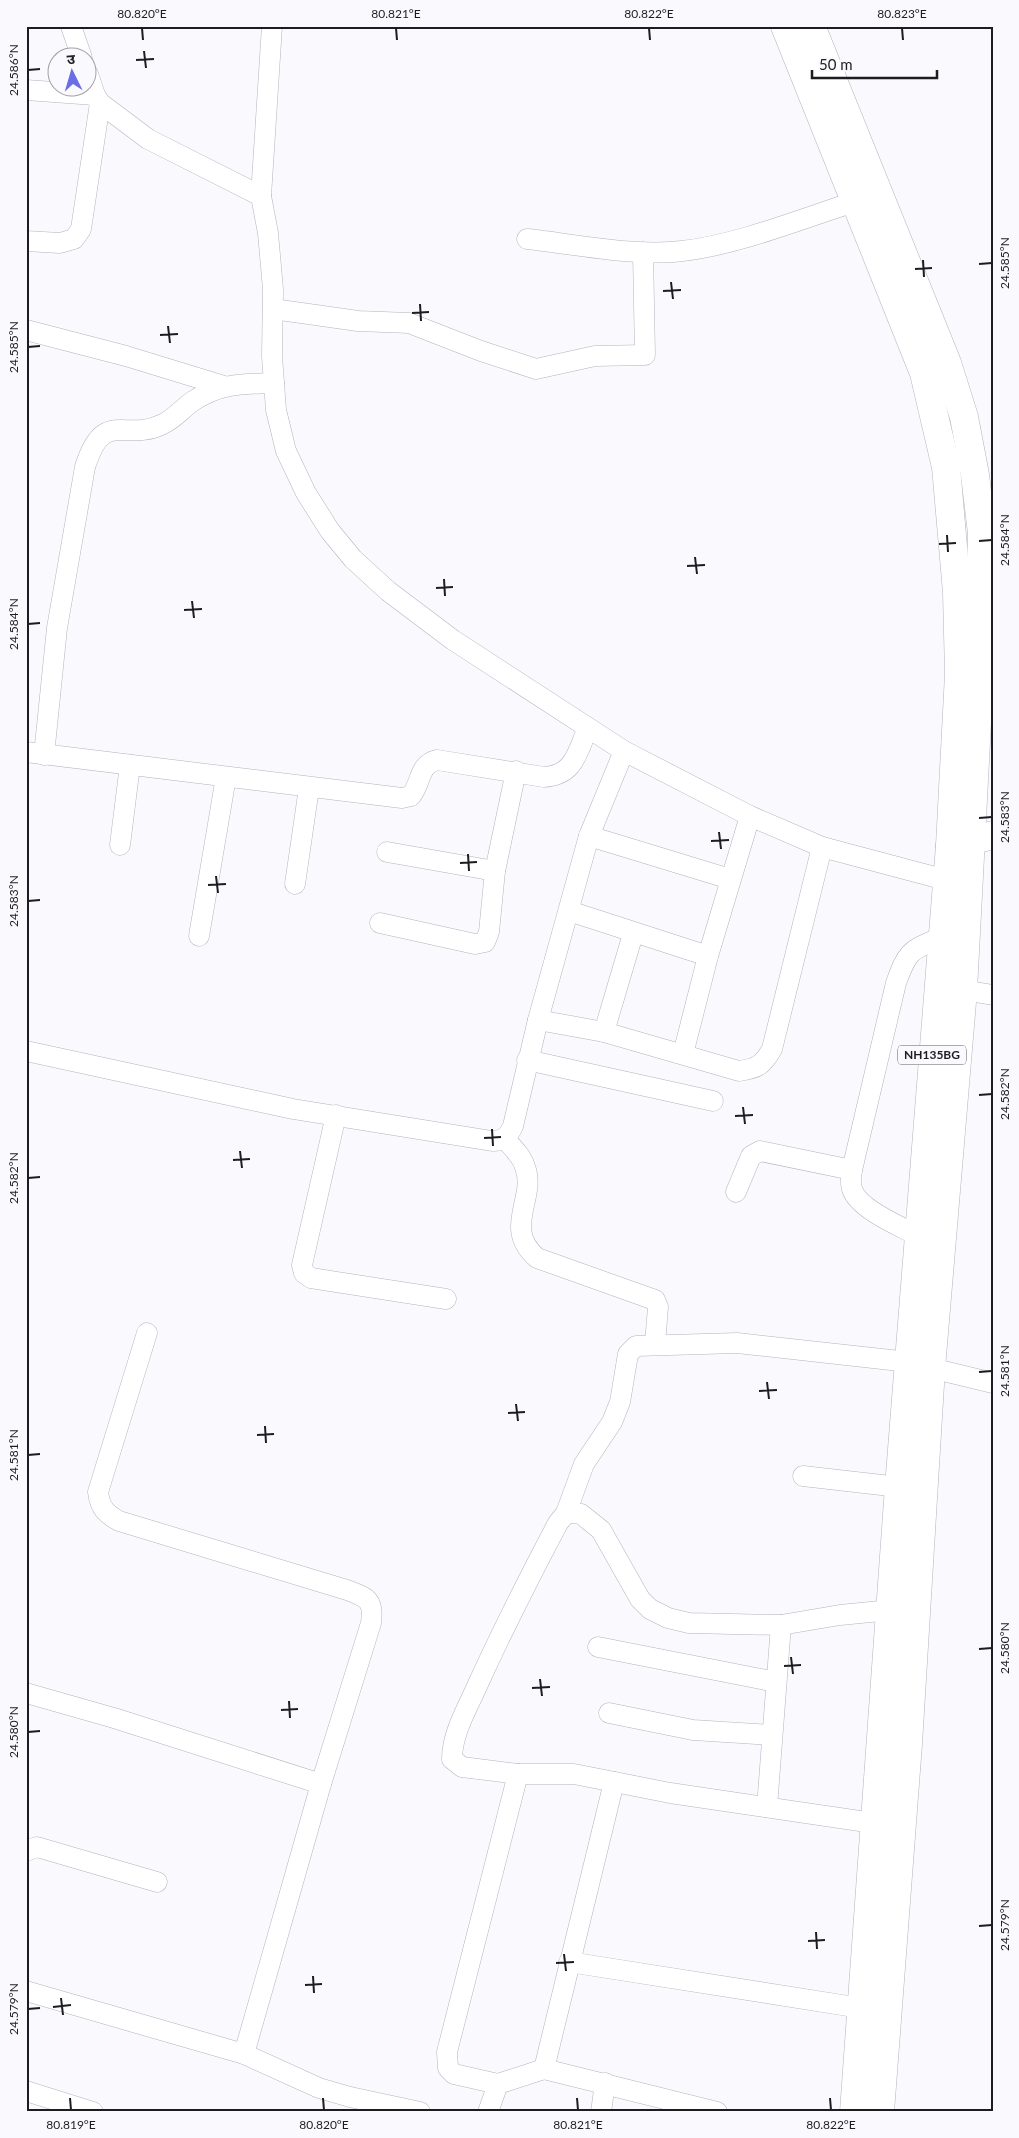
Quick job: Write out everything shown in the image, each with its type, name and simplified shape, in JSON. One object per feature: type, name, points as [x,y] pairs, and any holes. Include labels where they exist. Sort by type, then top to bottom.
[{"type":"highway","name":"NH135BG","points":[[785,26],[924,373],[946,466],[957,592],[959,674],[971,840],[946,880],[918,1236],[920,1365],[902,1826],[880,2112]]},
{"type":"highway","name":"NH135BG","points":[[810,26],[947,363],[964,417],[987,535],[963,990],[920,1365],[899,1487],[854,2112]]},
{"type":"street","points":[[71,26],[79,48]]},
{"type":"street","points":[[272,26],[260,196],[268,233],[273,289],[276,410],[286,451],[306,494],[330,531],[353,559],[388,591],[453,640],[624,751],[750,816],[822,847],[946,880]]},
{"type":"street","points":[[26,90],[98,99],[148,139],[260,196]]},
{"type":"street","points":[[26,241],[60,242],[74,239],[81,229],[98,99]]},
{"type":"street","points":[[527,239],[643,252],[682,251],[724,243],[854,202]]},
{"type":"street","points":[[273,309],[358,321],[409,323],[481,352],[536,369],[595,356],[645,355],[643,252]]},
{"type":"street","points":[[26,330],[126,356],[224,386],[274,383]]},
{"type":"street","points":[[224,386],[192,402],[162,425],[145,429],[116,430],[102,435],[92,446],[85,467],[35,753],[402,798],[411,796],[416,789],[422,770],[429,762],[437,760],[516,771],[544,777],[560,774],[571,765],[588,728]]},
{"type":"street","points":[[26,1052],[293,1109],[492,1141],[505,1139],[512,1126],[527,1060],[590,836],[624,751]]},
{"type":"street","points":[[120,845],[130,765]]},
{"type":"street","points":[[380,923],[475,944],[485,942],[489,932],[496,871],[516,771]]},
{"type":"street","points":[[199,936],[226,777]]},
{"type":"street","points":[[295,884],[309,788]]},
{"type":"street","points":[[683,1054],[708,956],[750,816]]},
{"type":"street","points":[[590,836],[730,879]]},
{"type":"street","points":[[538,1020],[604,1032],[739,1071],[755,1068],[764,1063],[772,1049],[822,847]]},
{"type":"street","points":[[387,852],[496,871]]},
{"type":"street","points":[[569,911],[633,934],[708,956]]},
{"type":"street","points":[[604,1032],[633,934]]},
{"type":"street","points":[[918,1236],[874,1212],[857,1199],[851,1185],[852,1170],[896,983],[904,960],[916,948],[941,937]]},
{"type":"street","points":[[963,990],[993,995]]},
{"type":"street","points":[[527,1060],[714,1101]]},
{"type":"street","points":[[336,1115],[302,1265],[304,1273],[311,1278],[446,1299]]},
{"type":"street","points":[[505,1139],[521,1157],[526,1168],[527,1181],[521,1225],[522,1239],[528,1250],[537,1258],[655,1300],[658,1307],[655,1344]]},
{"type":"street","points":[[736,1192],[751,1156],[760,1150],[852,1170]]},
{"type":"street","points":[[147,1333],[98,1492],[99,1504],[106,1514],[119,1521],[347,1590],[362,1595],[371,1602],[371,1624],[321,1784],[244,2054]]},
{"type":"street","points":[[902,1826],[767,1808],[574,1774],[518,1774],[462,1767],[452,1759],[452,1749],[464,1715],[501,1633],[558,1523],[566,1513],[584,1464],[612,1422],[620,1402],[628,1354],[636,1346],[738,1343],[920,1365],[993,1383]]},
{"type":"street","points":[[802,1476],[899,1487]]},
{"type":"street","points":[[566,1513],[581,1514],[601,1530],[640,1599],[650,1609],[668,1618],[689,1623],[781,1625],[840,1615],[891,1610]]},
{"type":"street","points":[[767,1808],[781,1625]]},
{"type":"street","points":[[598,1647],[776,1682]]},
{"type":"street","points":[[26,1693],[114,1718],[321,1784]]},
{"type":"street","points":[[609,1713],[693,1730],[772,1735]]},
{"type":"street","points":[[518,1774],[447,2052],[448,2068],[454,2074],[498,2084],[544,2068],[717,2112]]},
{"type":"street","points":[[544,2068],[614,1782]]},
{"type":"street","points":[[26,1851],[37,1847],[157,1882]]},
{"type":"street","points":[[569,1962],[861,2008]]},
{"type":"street","points":[[26,1991],[244,2054],[319,2088],[350,2097],[420,2112]]},
{"type":"street","points":[[488,2112],[498,2084]]},
{"type":"street","points":[[601,2112],[605,2084]]},
{"type":"street","points":[[26,2091],[92,2112]]}]
